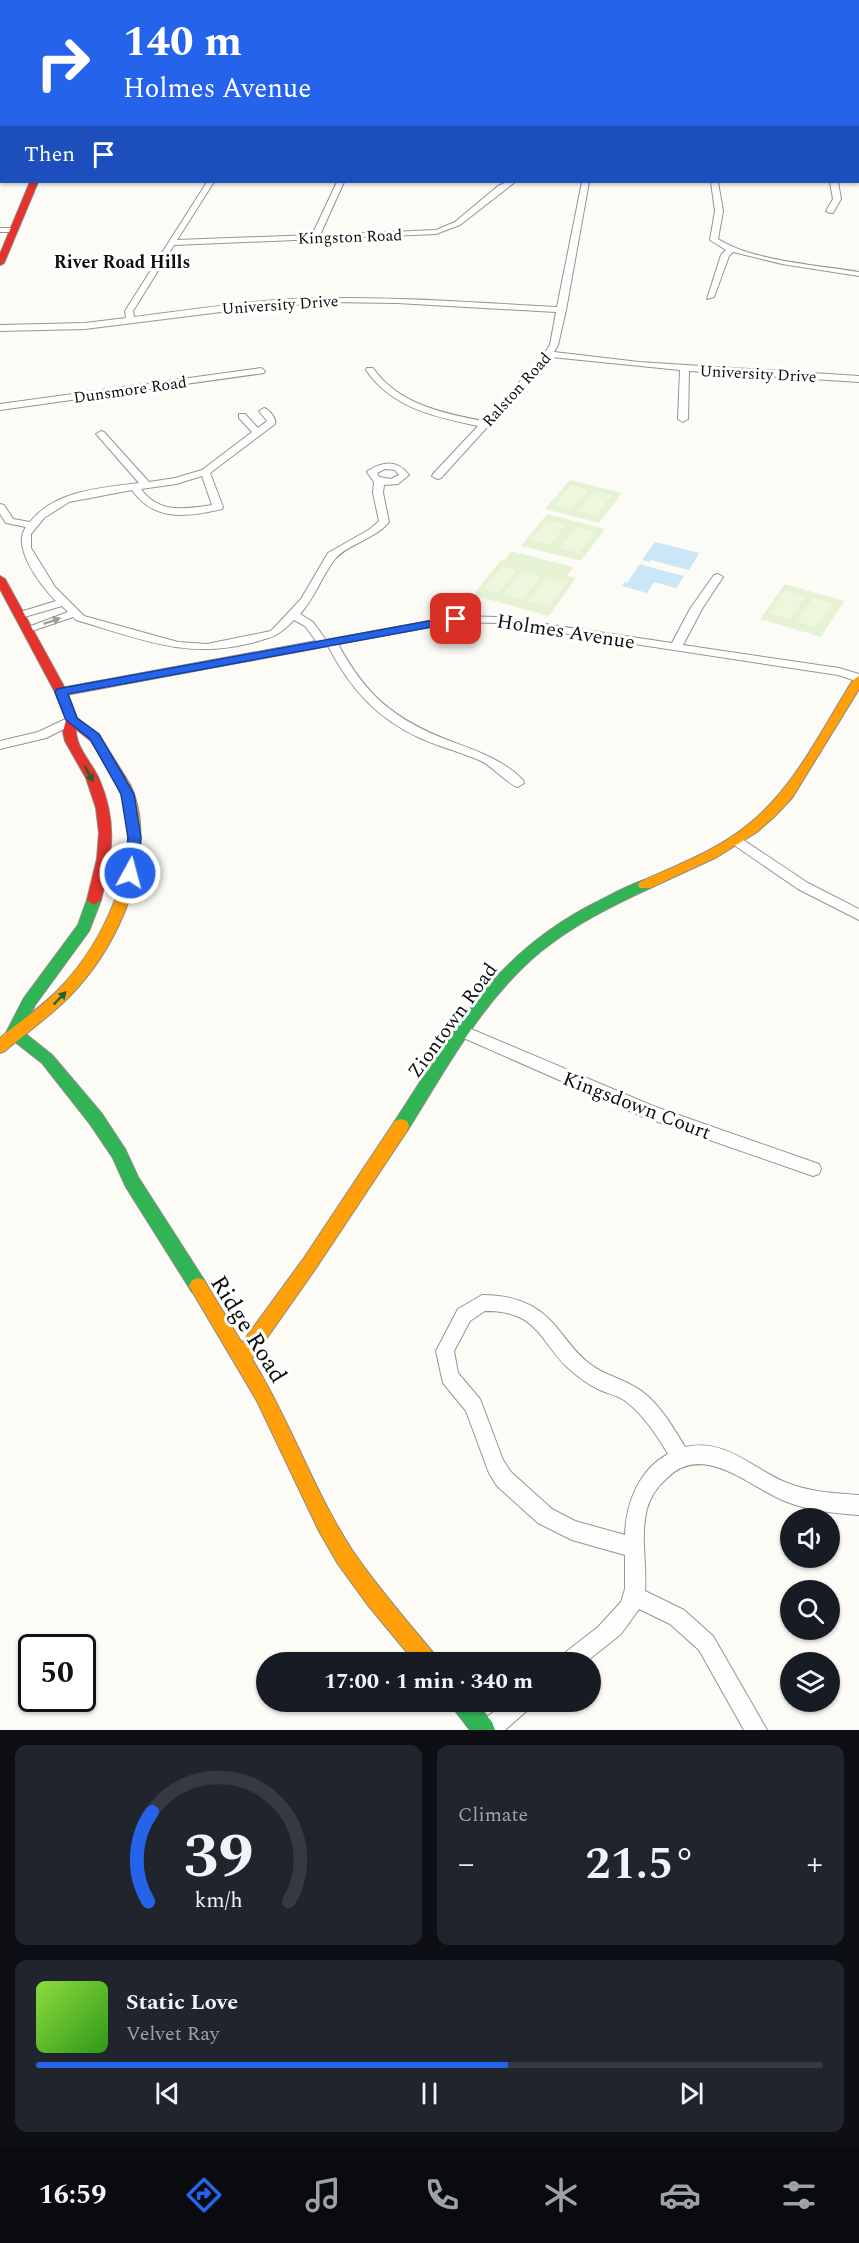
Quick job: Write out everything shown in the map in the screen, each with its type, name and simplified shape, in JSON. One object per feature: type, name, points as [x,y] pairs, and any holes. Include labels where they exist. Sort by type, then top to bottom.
[{"type":"street","points":[[0,263],[7,230],[33,183]]},
{"type":"street","points":[[130,320],[129,311],[209,183]]},
{"type":"street","points":[[315,237],[340,183]]},
{"type":"street","name":"Kingston Road","points":[[171,243],[422,234],[446,230],[460,223],[490,194],[509,183]]},
{"type":"street","name":"Ralston Road","points":[[437,476],[549,354],[558,335],[586,183]]},
{"type":"street","points":[[714,183],[719,205],[714,240],[731,250],[859,274]]},
{"type":"street","points":[[830,211],[837,199],[834,183]]},
{"type":"street","points":[[710,297],[725,255],[731,250]]},
{"type":"street","name":"University Drive","points":[[0,328],[74,326],[252,304],[342,299],[562,310]]},
{"type":"street","name":"University Drive","points":[[549,354],[610,363],[859,379]]},
{"type":"street","points":[[684,368],[684,419]]},
{"type":"street","points":[[370,370],[374,378],[414,405],[437,414],[483,424]]},
{"type":"street","name":"Dunsmore Road","points":[[0,407],[261,371]]},
{"type":"street","points":[[264,411],[272,422],[205,472],[176,481],[65,500],[40,516],[26,534],[26,548],[51,589],[80,618],[177,645],[207,647],[275,633],[306,601],[332,555],[374,531],[384,522],[378,493],[379,481]]},
{"type":"street","points":[[242,416],[257,432]]},
{"type":"street","points":[[101,434],[140,486],[142,500],[172,514],[218,507],[205,472]]},
{"type":"street","points":[[0,507],[10,521],[32,525]]},
{"type":"street","points":[[676,647],[696,609],[718,577]]},
{"type":"street","points":[[0,579],[61,692],[72,720],[69,732],[71,741],[92,778],[102,808],[106,833],[104,859],[92,909],[84,927],[30,1002],[14,1033]]},
{"type":"street","points":[[21,615],[63,602]]},
{"type":"street","points":[[29,629],[75,613]]},
{"type":"street","points":[[293,615],[309,624],[327,643],[354,683],[384,713],[425,736],[496,763],[518,783]]},
{"type":"street","name":"Holmes Avenue","points":[[61,692],[456,619],[480,619],[676,647],[839,672],[859,679]]},
{"type":"street","name":"Ziontown Road","points":[[243,1357],[278,1311],[464,1032],[509,973],[556,933],[624,894],[711,856],[753,830],[787,795],[859,679]]},
{"type":"street","points":[[0,744],[42,735],[72,720]]},
{"type":"street","points":[[0,1047],[14,1033],[46,1011],[75,981],[99,949],[114,922],[130,873],[134,838],[128,794],[91,731],[72,720]]},
{"type":"street","points":[[736,840],[803,886],[859,915]]},
{"type":"street","name":"Kingsdown Court","points":[[464,1032],[647,1111],[813,1169]]},
{"type":"street","name":"Ridge Road","points":[[14,1033],[46,1058],[123,1159],[132,1182],[243,1357],[264,1395],[326,1524],[345,1557],[374,1597],[420,1652]]},
{"type":"street","points":[[636,1548],[572,1530],[545,1516],[504,1479],[496,1466],[473,1405],[449,1377],[444,1351],[456,1328],[464,1315],[482,1303],[504,1303],[529,1313],[544,1326],[564,1353],[583,1370],[604,1383],[629,1393],[641,1403],[666,1433],[682,1458]]},
{"type":"street","points":[[581,1652],[613,1629],[635,1597],[638,1501],[647,1485],[668,1462],[689,1454],[715,1456],[778,1489],[806,1498],[859,1505]]},
{"type":"street","points":[[635,1597],[677,1617],[706,1643],[756,1730]]},
{"type":"street","points":[[469,1712],[484,1730]]},
{"type":"street","points":[[489,1730],[510,1712]]},
{"type":"green space","points":[[570,480],[622,493],[599,523],[545,509]]},
{"type":"green space","points":[[571,485],[588,490],[572,509],[555,505]]},
{"type":"green space","points":[[594,491],[611,495],[596,515],[579,511]]},
{"type":"green space","points":[[547,514],[605,529],[581,561],[521,546]]},
{"type":"green space","points":[[548,520],[566,524],[550,545],[531,540]]},
{"type":"green space","points":[[577,527],[595,532],[579,553],[561,548]]},
{"type":"green space","points":[[511,551],[573,567],[567,576],[576,578],[549,616],[473,595]]},
{"type":"green space","points":[[502,566],[516,570],[499,593],[484,589]]},
{"type":"green space","points":[[522,572],[540,577],[523,600],[504,594]]},
{"type":"green space","points":[[547,578],[566,583],[549,606],[529,601]]},
{"type":"green space","points":[[785,584],[844,601],[821,637],[760,619]]},
{"type":"green space","points":[[786,590],[805,596],[790,619],[770,613]]},
{"type":"green space","points":[[813,598],[832,604],[817,627],[797,621]]},
{"type":"water","points":[[655,542],[699,553],[689,570],[651,560],[650,562],[642,560]]},
{"type":"water","points":[[640,564],[684,576],[676,588],[654,582],[647,593],[622,586],[624,582],[627,583]]},
{"type":"traffic: fast","points":[[401,1126],[486,997],[521,960],[549,937],[580,918],[645,885]]},
{"type":"traffic: fast","points":[[14,1033],[29,1002],[84,927],[94,900]]},
{"type":"traffic: fast","points":[[14,1033],[47,1059],[96,1119],[119,1154],[132,1182],[198,1286]]},
{"type":"traffic: fast","points":[[469,1712],[484,1730]]},
{"type":"traffic: slow","points":[[645,885],[712,854],[752,829],[770,813],[787,795],[859,680]]},
{"type":"traffic: slow","points":[[0,1047],[66,991],[100,946],[114,919],[125,890],[132,861],[135,831],[131,804],[120,778]]},
{"type":"traffic: slow","points":[[243,1357],[310,1263],[401,1126]]},
{"type":"traffic: slow","points":[[198,1286],[264,1395],[326,1524],[345,1557],[374,1597],[420,1652]]},
{"type":"traffic: jam","points":[[0,263],[34,183]]},
{"type":"traffic: jam","points":[[0,579],[61,692],[72,720],[69,732],[71,741],[92,778],[102,808],[106,833],[104,859],[94,900]]},
{"type":"traffic: jam","points":[[72,720],[95,738],[120,778]]},
{"type":"district","name":"River Road Hills","points":[[122,262]]},
{"type":"route","points":[[130,873],[134,838],[128,794],[91,731],[72,720],[61,692],[456,619]]}]
